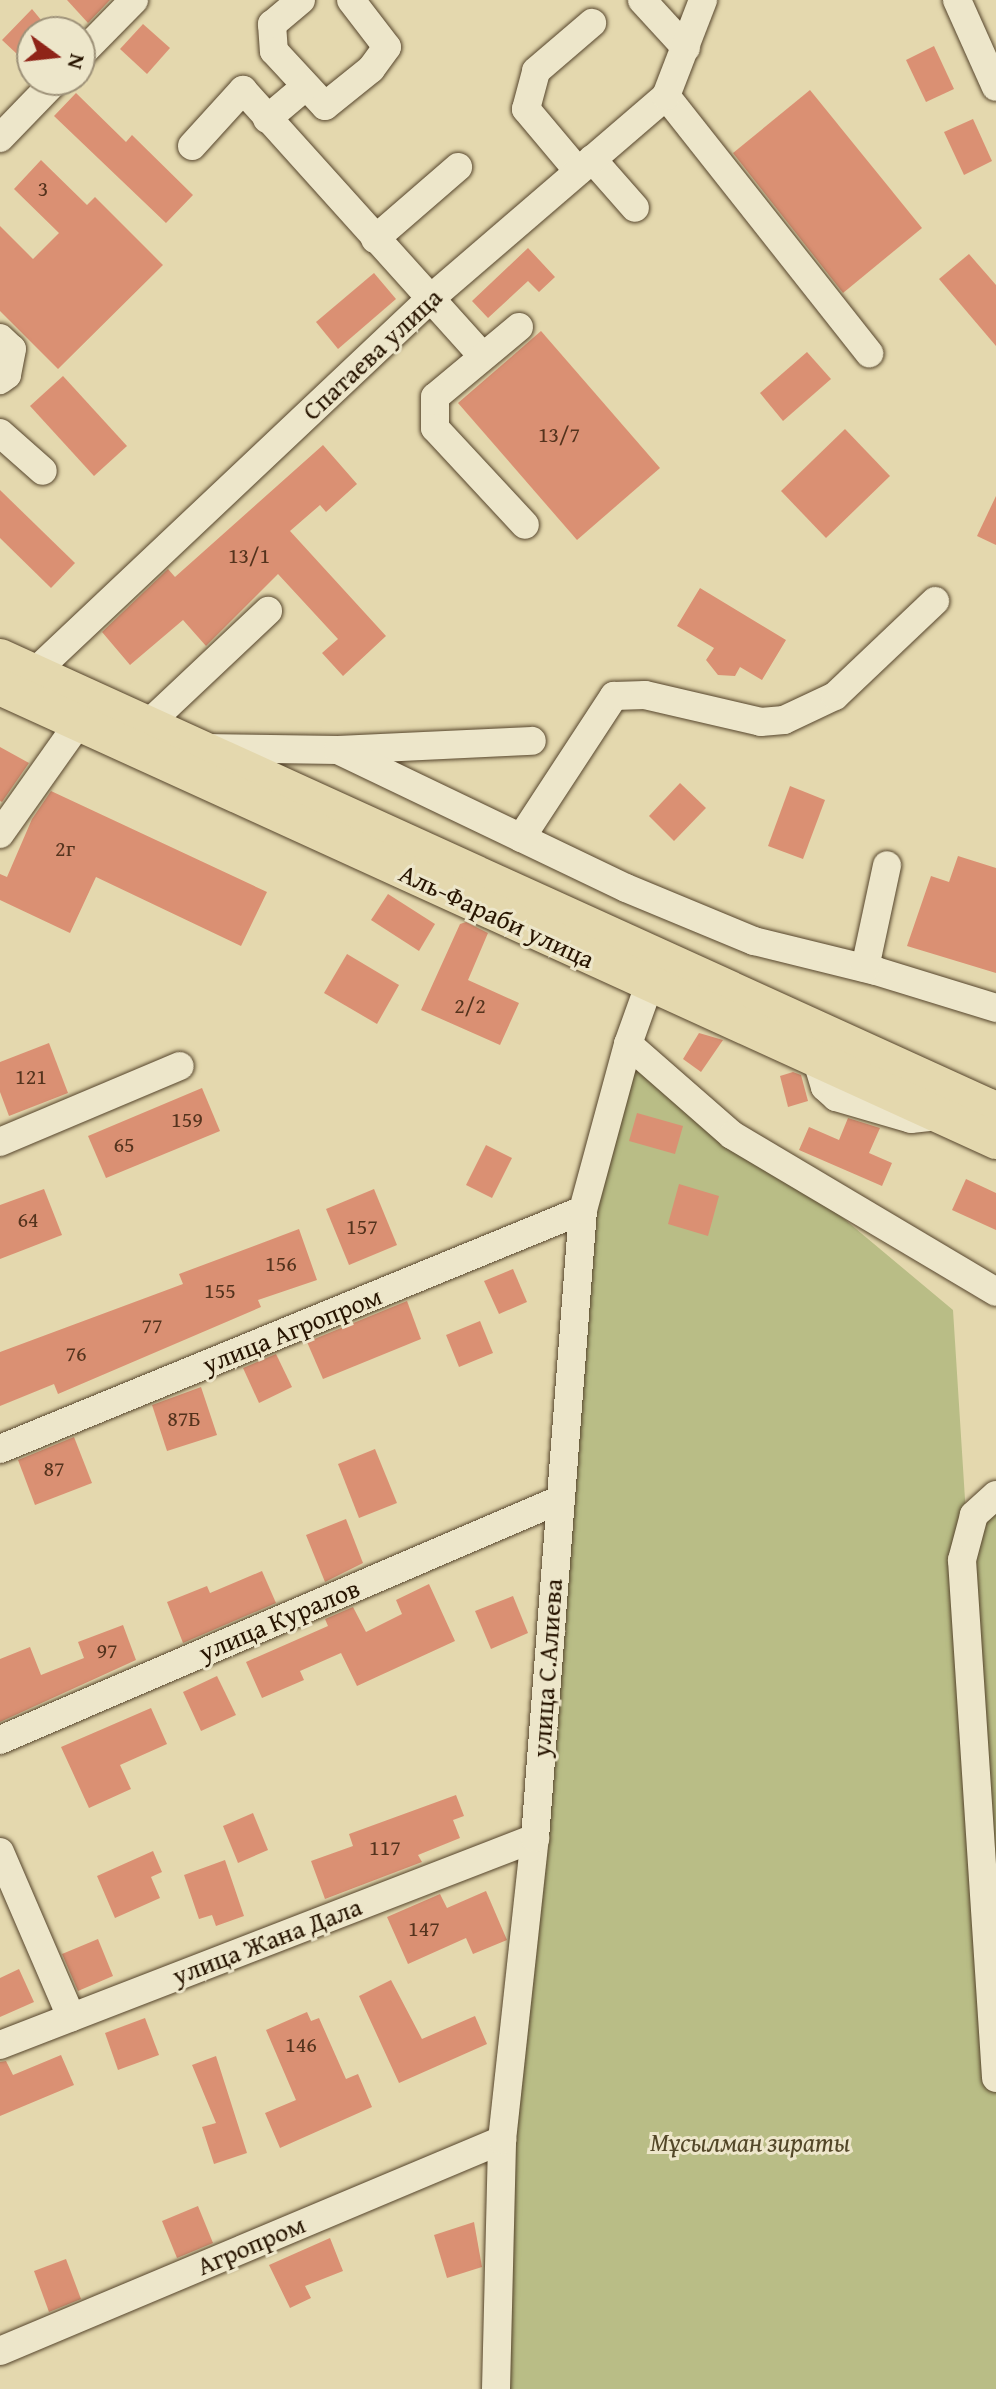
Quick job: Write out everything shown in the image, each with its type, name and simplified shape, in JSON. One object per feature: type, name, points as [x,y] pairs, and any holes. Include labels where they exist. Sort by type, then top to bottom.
[{"type":"main road","name":"Аль-Фараби улица","points":[[9,682],[80,721],[653,971],[996,1110]]},
{"type":"main road","name":"Аль-Фараби улица","points":[[9,682],[148,724],[653,971],[817,1061],[996,1141]]},
{"type":"street","points":[[96,39],[134,0]]},
{"type":"street","points":[[301,0],[272,24],[274,51],[325,106],[371,69],[387,47],[351,0]]},
{"type":"street","points":[[642,0],[686,48]]},
{"type":"street","name":"Спатаева улица","points":[[9,682],[430,299],[666,96],[703,0]]},
{"type":"street","points":[[957,0],[996,87]]},
{"type":"street","points":[[592,23],[536,71],[526,109],[635,208]]},
{"type":"street","points":[[267,119],[305,87]]},
{"type":"street","points":[[192,146],[243,90],[481,354]]},
{"type":"street","points":[[0,138],[41,96]]},
{"type":"street","points":[[666,96],[869,353]]},
{"type":"street","points":[[375,239],[458,167]]},
{"type":"street","points":[[519,327],[481,354],[435,397],[435,428],[525,525]]},
{"type":"street","points":[[0,338],[12,349],[7,375],[0,380]]},
{"type":"street","points":[[0,433],[43,471]]},
{"type":"street","points":[[521,838],[614,696],[645,695],[761,722],[784,720],[835,696],[935,601]]},
{"type":"street","points":[[148,724],[268,611]]},
{"type":"street","points":[[0,834],[80,721]]},
{"type":"street","points":[[199,748],[338,750],[532,741]]},
{"type":"street","points":[[338,750],[521,838],[754,941],[865,968],[996,1008]]},
{"type":"street","points":[[865,968],[887,865]]},
{"type":"street","name":"улица С.Алиева","points":[[496,2389],[502,2140],[535,1838],[583,1210],[628,1044],[653,971]]},
{"type":"street","points":[[628,1044],[732,1135],[996,1292]]},
{"type":"street","points":[[0,1142],[180,1066]]},
{"type":"street","name":"улица Агропром","points":[[0,1449],[583,1210]]},
{"type":"street","points":[[996,1495],[974,1515],[962,1560],[996,2078]]},
{"type":"street","name":"улица Куралов","points":[[0,1740],[559,1500]]},
{"type":"street","name":"улица Жана Дала","points":[[0,2045],[535,1838]]},
{"type":"street","points":[[0,1852],[71,2017]]},
{"type":"street","name":"Агропром","points":[[0,2351],[502,2140]]},
{"type":"green space","name":"Мұсылман зираты","points":[[624,1035],[953,1310],[966,1515],[996,1501],[996,2389],[496,2389],[583,1210]]},
{"type":"building","points":[[67,0],[110,0],[95,16],[82,16]]},
{"type":"building","points":[[32,9],[38,16],[25,16]]},
{"type":"building","points":[[143,24],[170,48],[147,74],[120,49]]},
{"type":"building","points":[[16,26],[16,53],[2,40]]},
{"type":"building","points":[[934,46],[954,89],[926,102],[906,60]]},
{"type":"building","points":[[810,90],[922,228],[843,293],[733,153]]},
{"type":"building","points":[[73,96],[79,96],[126,142],[132,135],[193,195],[166,223],[54,116]]},
{"type":"building","points":[[973,119],[992,161],[964,175],[944,132]]},
{"type":"building","points":[[41,160],[87,205],[95,197],[163,265],[58,369],[0,311],[0,226],[33,259],[59,233],[14,189]]},
{"type":"building","points":[[528,248],[555,277],[539,292],[528,281],[488,318],[472,301]]},
{"type":"building","points":[[969,254],[996,285],[996,346],[939,279]]},
{"type":"building","points":[[374,273],[396,299],[338,349],[316,322]]},
{"type":"building","points":[[541,331],[660,468],[577,540],[458,403]]},
{"type":"building","points":[[807,352],[831,379],[783,421],[760,393]]},
{"type":"building","points":[[63,376],[127,446],[94,476],[30,406]]},
{"type":"building","points":[[845,429],[890,476],[826,538],[781,491]]},
{"type":"building","points":[[323,445],[357,484],[326,512],[320,505],[290,531],[386,636],[343,676],[322,653],[338,639],[278,574],[206,646],[183,620],[130,665],[102,632],[168,569],[175,577]]},
{"type":"building","points":[[0,490],[75,563],[51,588],[0,538]]},
{"type":"building","points":[[996,496],[996,545],[977,536]]},
{"type":"building","points":[[700,588],[786,640],[762,680],[740,667],[735,676],[718,675],[706,660],[714,648],[677,626]]},
{"type":"building","points":[[0,747],[29,763],[2,802],[0,801]]},
{"type":"building","points":[[680,783],[706,808],[674,841],[649,816]]},
{"type":"building","points":[[790,786],[825,800],[803,859],[768,846]]},
{"type":"building","points":[[51,791],[267,892],[241,946],[96,877],[70,933],[0,900],[0,874],[7,877],[32,819]]},
{"type":"building","points":[[958,856],[996,868],[996,973],[907,946],[931,876],[949,882]]},
{"type":"building","points":[[388,894],[435,924],[419,951],[371,920]]},
{"type":"building","points":[[466,922],[488,933],[468,980],[519,1003],[500,1045],[421,1010],[460,924]]},
{"type":"building","points":[[347,954],[399,985],[377,1024],[324,993]]},
{"type":"building","points":[[699,1033],[723,1040],[701,1072],[683,1059]]},
{"type":"building","points":[[49,1043],[68,1093],[9,1116],[0,1092],[0,1062]]},
{"type":"building","points":[[793,1072],[801,1075],[808,1101],[788,1107],[780,1076]]},
{"type":"building","points":[[202,1088],[220,1131],[106,1178],[88,1136]]},
{"type":"building","points":[[637,1113],[683,1126],[675,1154],[629,1141]]},
{"type":"building","points":[[848,1118],[880,1128],[869,1153],[892,1163],[882,1186],[799,1150],[809,1127],[839,1140]]},
{"type":"building","points":[[486,1145],[512,1158],[492,1198],[466,1185]]},
{"type":"building","points":[[966,1179],[996,1193],[996,1230],[952,1210]]},
{"type":"building","points":[[679,1184],[719,1196],[708,1236],[668,1224]]},
{"type":"building","points":[[44,1189],[62,1235],[0,1259],[0,1205]]},
{"type":"building","points":[[374,1189],[397,1245],[349,1265],[326,1209]]},
{"type":"building","points":[[299,1229],[317,1280],[258,1300],[261,1307],[58,1394],[54,1384],[0,1406],[0,1352],[183,1284],[179,1274]]},
{"type":"building","points":[[513,1269],[527,1302],[499,1314],[484,1281]]},
{"type":"building","points":[[407,1301],[421,1339],[323,1379],[307,1342]]},
{"type":"building","points":[[480,1321],[493,1353],[459,1367],[446,1335]]},
{"type":"building","points":[[276,1354],[292,1387],[259,1403],[243,1368]]},
{"type":"building","points":[[201,1387],[217,1435],[167,1451],[152,1405]]},
{"type":"building","points":[[74,1437],[92,1483],[35,1505],[18,1460]]},
{"type":"building","points":[[375,1449],[397,1503],[359,1518],[338,1464]]},
{"type":"building","points":[[346,1519],[363,1563],[325,1582],[306,1535]]},
{"type":"building","points":[[262,1571],[276,1603],[183,1643],[167,1602],[207,1586],[210,1593]]},
{"type":"building","points":[[429,1584],[455,1641],[357,1686],[341,1653],[300,1671],[304,1680],[262,1698],[246,1662],[328,1626],[325,1619],[353,1607],[366,1632],[402,1614],[396,1600]]},
{"type":"building","points":[[513,1596],[528,1633],[491,1649],[475,1611]]},
{"type":"building","points":[[123,1625],[136,1660],[0,1722],[0,1659],[30,1647],[41,1675],[84,1658],[78,1642]]},
{"type":"building","points":[[217,1676],[236,1715],[201,1731],[183,1692]]},
{"type":"building","points":[[151,1708],[167,1744],[120,1765],[131,1789],[89,1808],[61,1747]]},
{"type":"building","points":[[456,1795],[464,1816],[453,1820],[460,1838],[418,1855],[422,1862],[325,1899],[311,1861],[353,1846],[349,1834]]},
{"type":"building","points":[[253,1813],[268,1850],[238,1863],[223,1826]]},
{"type":"building","points":[[153,1851],[162,1872],[151,1877],[160,1898],[115,1918],[97,1876]]},
{"type":"building","points":[[225,1860],[244,1916],[216,1926],[212,1915],[199,1919],[184,1875]]},
{"type":"building","points":[[486,1891],[507,1940],[473,1954],[466,1938],[408,1964],[387,1917],[440,1894],[447,1908]]},
{"type":"building","points":[[98,1939],[113,1976],[78,1991],[62,1954]]},
{"type":"building","points":[[19,1969],[34,2002],[0,2017],[0,1978]]},
{"type":"building","points":[[391,1980],[422,2039],[475,2016],[487,2044],[399,2083],[359,1996]]},
{"type":"building","points":[[307,2012],[311,2021],[319,2018],[346,2079],[358,2074],[372,2107],[280,2148],[265,2113],[296,2100],[266,2030]]},
{"type":"building","points":[[145,2018],[159,2055],[118,2070],[105,2033]]},
{"type":"building","points":[[61,2055],[74,2085],[0,2116],[0,2062],[6,2061],[13,2075]]},
{"type":"building","points":[[216,2056],[247,2153],[214,2164],[202,2127],[216,2123],[192,2065]]},
{"type":"building","points":[[198,2206],[213,2243],[177,2258],[162,2221]]},
{"type":"building","points":[[474,2222],[482,2267],[447,2278],[434,2235]]},
{"type":"building","points":[[330,2238],[343,2271],[305,2286],[311,2298],[290,2308],[269,2265]]},
{"type":"building","points":[[66,2259],[81,2299],[49,2312],[34,2271]]}]
